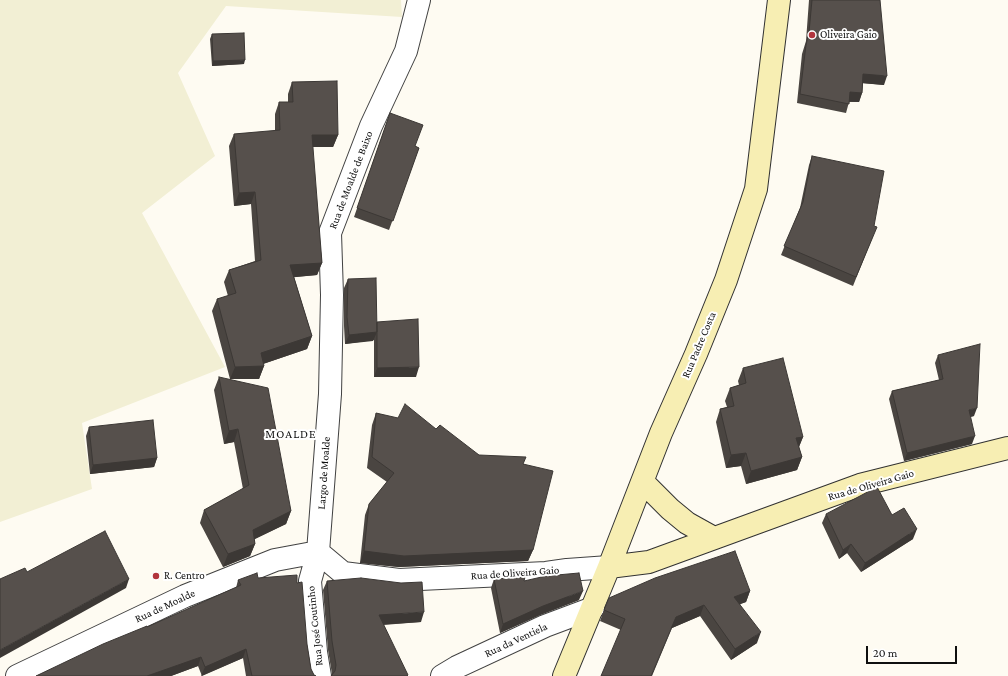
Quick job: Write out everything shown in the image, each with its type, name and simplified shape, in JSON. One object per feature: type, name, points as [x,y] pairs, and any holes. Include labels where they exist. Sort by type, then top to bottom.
[{"type":"street","name":"Rua de Moalde de Baixo","points":[[330,394],[332,295],[330,233],[371,126],[406,51],[419,0]]},
{"type":"street","name":"Rua Padre Costa","points":[[564,676],[643,482],[661,433],[696,354],[726,280],[756,189],[779,0]]},
{"type":"street","name":"Largo de Moalde","points":[[318,552],[330,394]]},
{"type":"street","name":"Rua de Oliveira Gaio","points":[[318,552],[342,573],[399,580],[546,573],[649,562],[860,486],[1008,448]]},
{"type":"street","points":[[643,482],[670,509],[687,522],[714,538]]},
{"type":"street","name":"Rua de Moalde","points":[[17,676],[185,596],[275,560],[318,552]]},
{"type":"street","name":"Rua José Coutinho","points":[[318,552],[310,580],[316,652],[320,676]]},
{"type":"street","name":"Rua da Ventiela","points":[[442,676],[457,667],[545,626],[592,608]]},
{"type":"shaded area","points":[[0,0],[401,0],[402,17],[226,6],[178,73],[215,156],[142,213],[225,367],[82,423],[92,489],[0,522]]},
{"type":"building","points":[[812,0],[880,0],[887,76],[863,74],[862,93],[850,92],[849,104],[800,94]]},
{"type":"building","points":[[244,33],[245,60],[213,61],[212,34]]},
{"type":"building","points":[[337,81],[338,135],[312,135],[322,263],[290,265],[312,336],[261,353],[264,366],[235,367],[217,299],[236,293],[229,270],[261,260],[255,192],[239,193],[234,134],[280,130],[279,102],[293,102],[292,82]]},
{"type":"building","points":[[390,113],[423,125],[415,146],[419,148],[393,221],[357,208]]},
{"type":"building","points":[[812,156],[884,171],[874,226],[877,227],[856,277],[784,246],[803,202]]},
{"type":"building","points":[[376,278],[377,332],[349,335],[347,317],[348,279]]},
{"type":"building","points":[[418,319],[419,367],[377,368],[377,322]]},
{"type":"building","points":[[980,344],[977,408],[969,410],[975,436],[907,453],[892,391],[943,379],[938,355]]},
{"type":"building","points":[[783,358],[803,437],[796,438],[802,457],[751,471],[746,453],[731,455],[720,409],[734,406],[730,388],[746,383],[743,368]]},
{"type":"building","points":[[219,377],[268,388],[291,511],[253,530],[255,544],[228,554],[204,510],[249,485],[238,429],[229,431]]},
{"type":"building","points":[[405,404],[436,429],[440,425],[479,455],[526,457],[523,464],[553,471],[533,550],[404,556],[364,551],[369,504],[394,473],[372,457],[376,413],[398,418]]},
{"type":"building","points":[[153,420],[157,458],[93,465],[89,427]]},
{"type":"building","points":[[877,487],[892,515],[904,508],[917,529],[865,563],[851,544],[843,550],[826,514]]},
{"type":"building","points":[[105,531],[129,579],[0,650],[0,579],[25,568],[27,572]]},
{"type":"building","points":[[735,551],[750,591],[734,597],[761,632],[735,649],[704,605],[676,617],[651,676],[601,676],[625,619],[604,610],[609,598],[655,578]]},
{"type":"building","points":[[257,573],[258,578],[297,575],[297,583],[302,582],[307,644],[311,669],[316,676],[252,676],[246,649],[205,667],[201,657],[147,676],[36,676],[103,644],[147,627],[241,585],[238,580]]},
{"type":"building","points":[[579,573],[583,591],[543,606],[503,624],[494,579],[525,577],[524,581],[546,576]]},
{"type":"building","points":[[361,578],[401,583],[422,582],[424,612],[379,615],[408,675],[407,676],[331,676],[335,671],[336,665],[332,641],[327,581]]},
{"type":"place","name":"Oliveira Gaio","points":[[812,35]]},
{"type":"place","name":"R. Centro","points":[[156,576]]},
{"type":"district","name":"MOALDE","points":[[291,434]]}]
